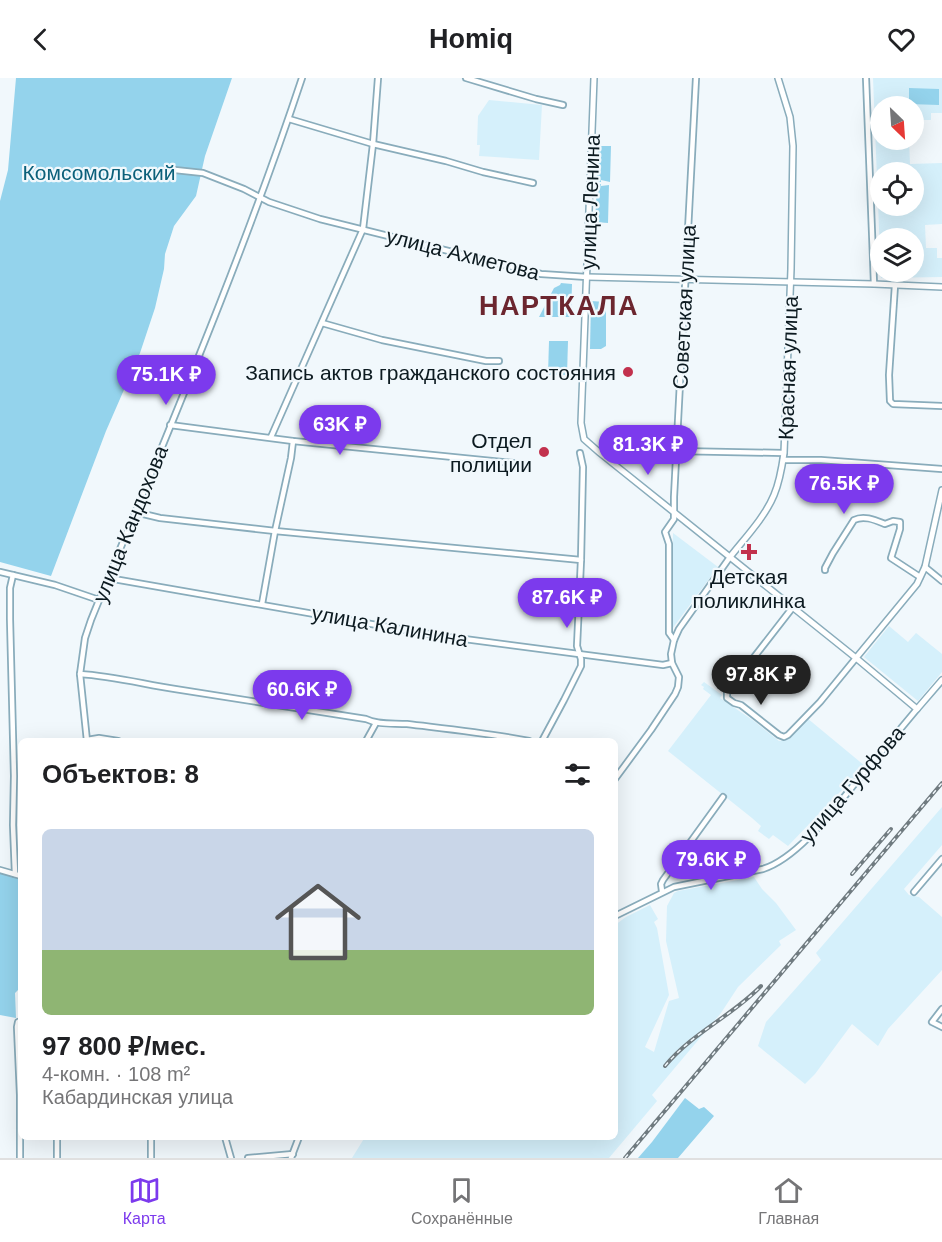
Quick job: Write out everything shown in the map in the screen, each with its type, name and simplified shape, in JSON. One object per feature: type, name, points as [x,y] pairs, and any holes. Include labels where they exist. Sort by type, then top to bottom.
[{"type":"street","name":"улица Кандохова","points":[[87,738],[80,674],[91,620],[261,197],[302,78]]},
{"type":"street","points":[[271,437],[363,229],[378,78]]},
{"type":"street","points":[[466,78],[562,105]]},
{"type":"street","name":"улица Ленина","points":[[594,78],[582,435],[589,444],[674,512]]},
{"type":"street","name":"Советская улица","points":[[674,640],[669,633],[669,544],[665,532],[674,519],[696,78]]},
{"type":"street","name":"Красная улица","points":[[618,775],[651,730],[678,687],[679,677],[672,663],[671,654],[679,629],[759,520],[774,497],[781,473],[784,453],[791,283],[792,132],[790,117],[778,78]]},
{"type":"street","points":[[866,78],[874,284]]},
{"type":"street","points":[[289,118],[373,144],[533,183]]},
{"type":"street","name":"улица Ахметова","points":[[175,170],[202,173],[290,209],[541,274],[942,287]]},
{"type":"street","points":[[895,285],[889,375],[890,401],[893,404],[942,406]]},
{"type":"street","points":[[322,323],[382,340],[499,361]]},
{"type":"street","points":[[170,425],[293,441],[513,463]]},
{"type":"street","points":[[262,604],[293,441]]},
{"type":"street","points":[[634,448],[676,452],[784,453]]},
{"type":"street","points":[[544,738],[581,666],[577,646],[583,467],[580,453]]},
{"type":"street","points":[[783,460],[821,460],[942,470]]},
{"type":"street","points":[[793,607],[726,695],[730,701],[741,705],[784,737],[820,702],[917,584],[925,567],[942,490]]},
{"type":"street","points":[[135,512],[160,518],[275,531],[581,560]]},
{"type":"street","points":[[674,512],[917,709]]},
{"type":"street","points":[[825,570],[854,520],[871,518],[885,524],[892,521],[900,522],[891,558],[920,577]]},
{"type":"street","points":[[925,567],[942,581]]},
{"type":"street","points":[[0,572],[55,585],[99,600]]},
{"type":"street","points":[[13,575],[10,588],[10,619],[15,874]]},
{"type":"street","name":"улица Калинина","points":[[108,578],[434,635],[663,665],[672,663]]},
{"type":"street","points":[[80,674],[104,675],[174,689],[366,719],[376,723],[460,730],[510,738]]},
{"type":"street","name":"улица Гурфова","points":[[618,914],[678,885],[763,869],[785,859],[837,805],[942,680]]},
{"type":"street","points":[[368,738],[376,723]]},
{"type":"street","points":[[662,891],[661,884],[668,873],[723,797]]},
{"type":"street","points":[[914,891],[942,859]]},
{"type":"street","points":[[0,870],[18,875]]},
{"type":"street","points":[[942,1009],[932,1022],[942,1027]]},
{"type":"street","points":[[18,1022],[18,1050]]},
{"type":"street","points":[[20,1140],[20,1158]]},
{"type":"street","points":[[57,1140],[57,1158]]},
{"type":"street","points":[[151,1140],[151,1158]]},
{"type":"street","points":[[226,1140],[231,1158]]},
{"type":"street","points":[[248,1158],[292,1156],[298,1140]]},
{"type":"shaded area","points":[[873,78],[942,78],[942,113],[931,113],[931,120],[924,120],[924,96],[874,96]]},
{"type":"shaded area","points":[[489,100],[542,105],[539,160],[479,156],[478,116]]},
{"type":"shaded area","points":[[876,150],[909,150],[910,162],[876,162]]},
{"type":"shaded area","points":[[942,163],[942,224],[925,225],[926,248],[937,248],[937,258],[942,258],[942,277],[924,277],[924,228],[879,228],[879,216],[924,216],[924,164]]},
{"type":"shaded area","points":[[673,533],[718,567],[672,629],[671,605]]},
{"type":"shaded area","points":[[889,626],[908,642],[916,633],[942,654],[942,672],[918,701],[864,657]]},
{"type":"shaded area","points":[[704,682],[722,695],[720,698],[779,741],[787,739],[807,718],[865,766],[788,846],[773,835],[769,839],[758,831],[761,826],[752,818],[668,751],[711,695],[703,689],[701,685]]},
{"type":"shaded area","points":[[942,807],[942,845],[904,889],[909,895],[919,897],[942,917],[942,970],[888,1029],[878,1046],[852,1024],[805,1084],[758,1046],[766,1022],[821,960],[816,953]]},
{"type":"shaded area","points":[[754,877],[796,930],[779,941],[781,945],[738,987],[721,1013],[652,1095],[657,1101],[609,1158],[352,1158],[363,1140],[618,1140],[618,923],[650,905],[658,919],[654,922],[669,995],[645,1047],[654,1052],[669,1001],[679,998],[666,941],[667,906],[674,893]]},
{"type":"green space","name":"Комсомольский","points":[[16,78],[232,78],[205,156],[196,196],[174,226],[165,254],[155,308],[140,353],[106,431],[51,576],[0,562],[0,201],[8,170]]},
{"type":"green space","points":[[909,88],[939,89],[939,105],[924,104],[924,96],[909,96]]},
{"type":"green space","points":[[611,146],[610,182],[601,180],[597,182],[598,147]]},
{"type":"green space","points":[[597,184],[609,185],[608,223],[595,222]]},
{"type":"green space","points":[[561,283],[572,284],[571,317],[539,317],[554,288]]},
{"type":"green space","points":[[591,301],[606,302],[606,346],[601,349],[590,349]]},
{"type":"green space","points":[[549,341],[568,341],[567,375],[548,375]]},
{"type":"green space","points":[[0,873],[18,877],[18,990],[15,993],[16,1018],[0,1015]]},
{"type":"green space","points":[[685,1098],[699,1109],[704,1107],[714,1116],[678,1158],[638,1158],[652,1142]]},
{"type":"railway","points":[[625,1158],[942,783]]},
{"type":"railway","points":[[852,874],[891,829]]},
{"type":"railway","points":[[665,1066],[687,1044],[738,1007],[761,986]]},
{"type":"place","name":"Запись актов гражданского состояния","points":[[628,372]]},
{"type":"place","name":"Отдел полиции","points":[[544,452]]},
{"type":"place","name":"Детская поликлинка","points":[[749,552]]},
{"type":"district","name":"НАРТКАЛА","points":[[559,306]]}]
